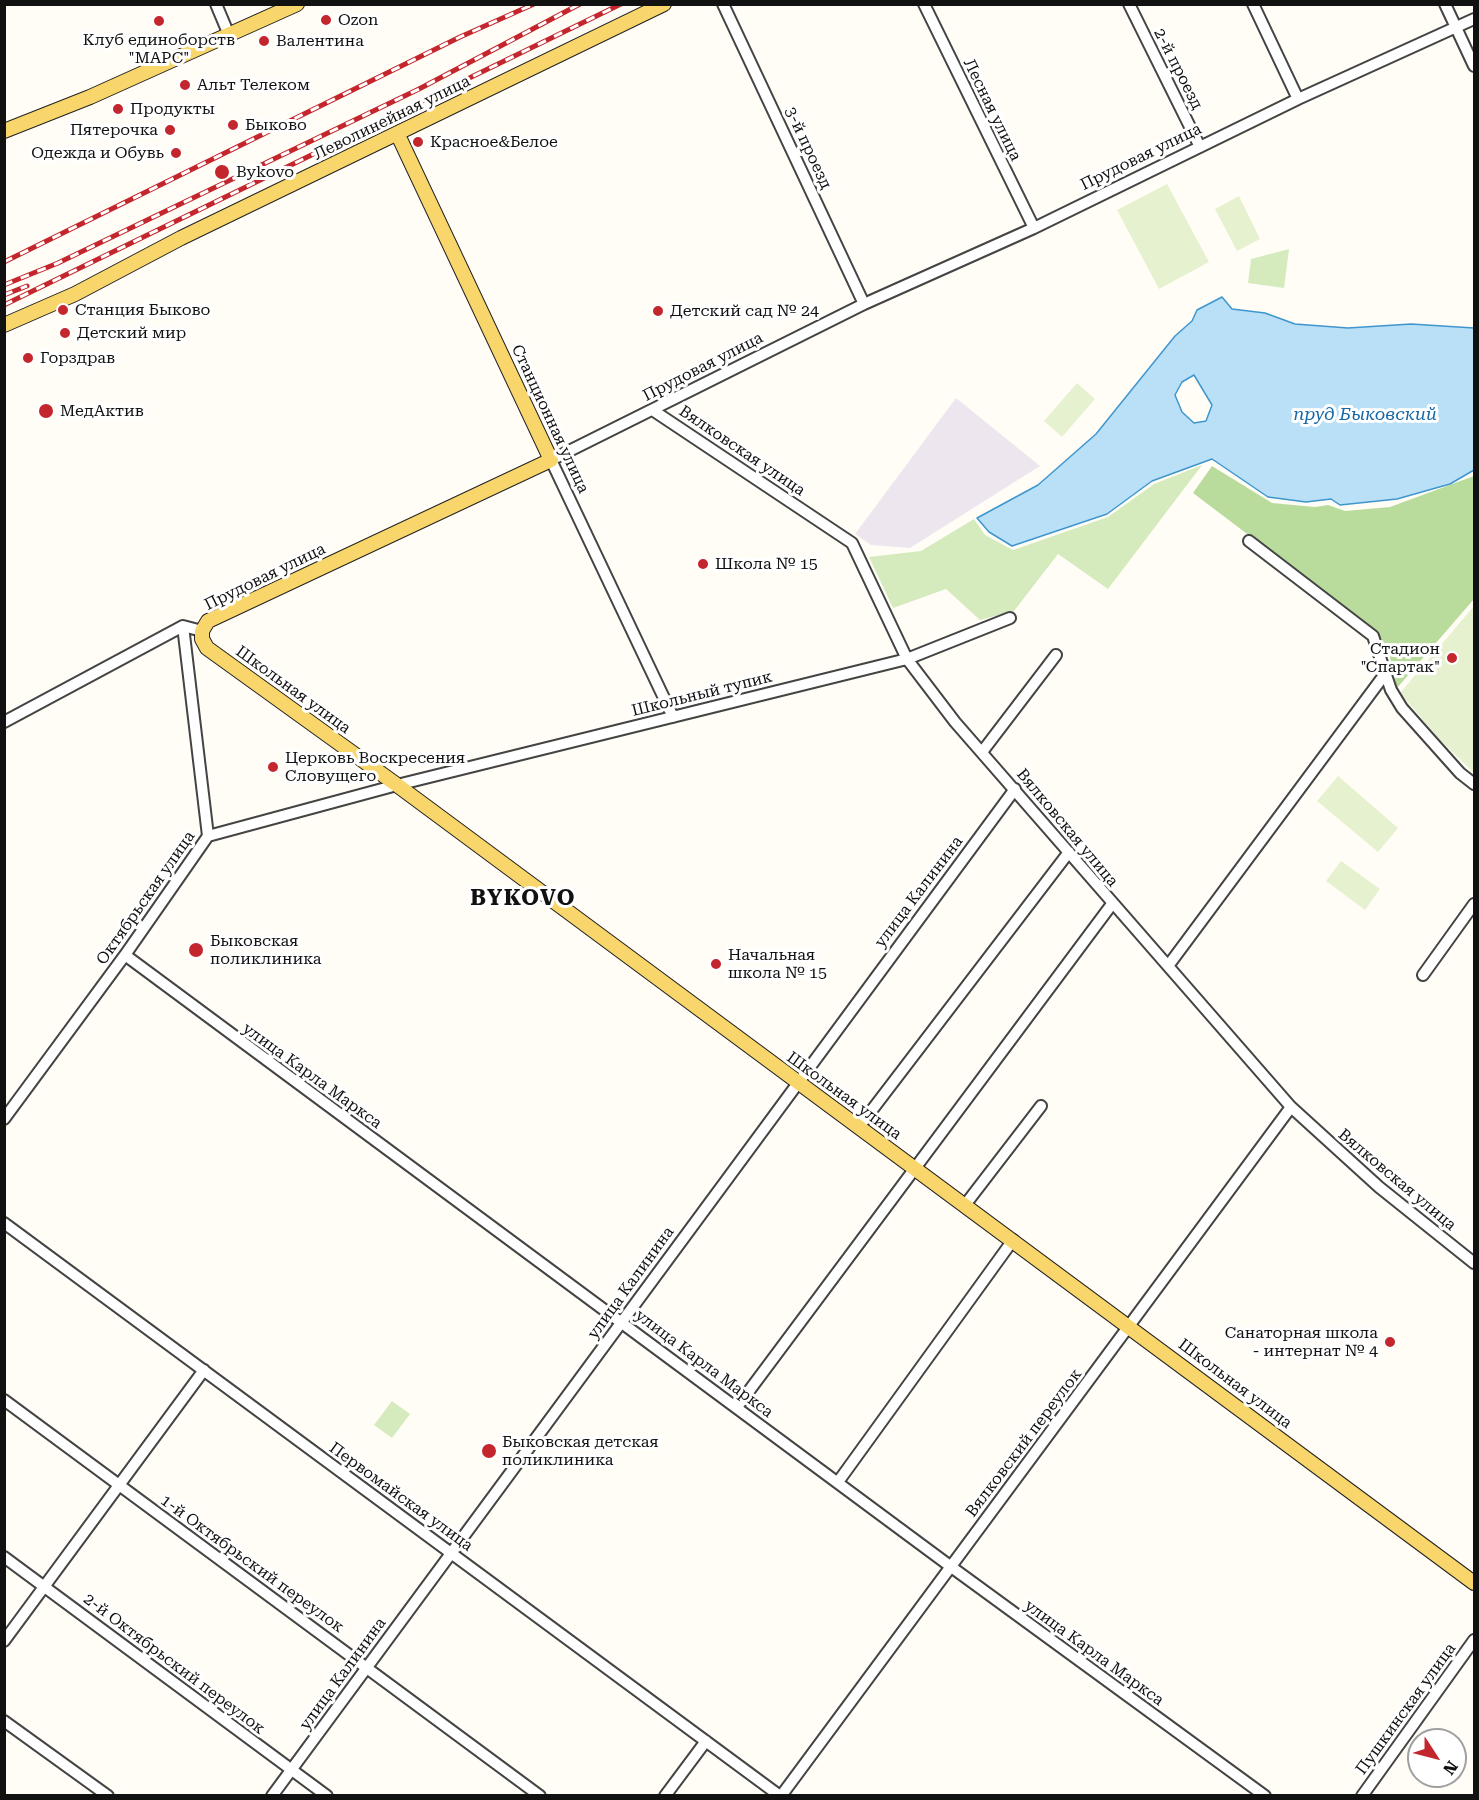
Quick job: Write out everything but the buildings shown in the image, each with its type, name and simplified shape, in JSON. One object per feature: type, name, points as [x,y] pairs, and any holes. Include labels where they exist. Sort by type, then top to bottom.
[{"type":"main road","points":[[4,131],[90,97],[297,4]]},
{"type":"main road","name":"Леволинейная улица","points":[[4,325],[75,294],[150,253],[398,135],[664,4]]},
{"type":"main road","name":"Станционная улица","points":[[398,135],[551,460]]},
{"type":"main road","name":"Прудовая улица","points":[[202,631],[208,621],[551,460]]},
{"type":"main road","name":"Школьная улица","points":[[202,631],[202,639],[207,648],[397,785],[1474,1583]]},
{"type":"street","points":[[216,4],[229,35]]},
{"type":"street","name":"3-й проезд","points":[[723,4],[864,304]]},
{"type":"street","name":"Лесная улица","points":[[924,4],[1034,228]]},
{"type":"street","name":"2-й проезд","points":[[1129,4],[1200,147]]},
{"type":"street","points":[[1253,4],[1298,99]]},
{"type":"street","points":[[1445,4],[1474,66]]},
{"type":"street","name":"Прудовая улица","points":[[551,460],[654,411],[864,304],[1034,228],[1298,99],[1474,19]]},
{"type":"street","name":"Вялковская улица","points":[[654,411],[852,543],[907,659],[949,715],[1112,904],[1291,1107],[1379,1187],[1474,1263]]},
{"type":"street","name":"Станционная улица","points":[[551,460],[672,717]]},
{"type":"street","points":[[1249,541],[1373,636],[1385,674],[1401,708],[1460,773],[1474,784]]},
{"type":"street","name":"Школьный тупик","points":[[208,836],[397,785],[907,659],[1010,618]]},
{"type":"street","points":[[4,722],[183,626]]},
{"type":"street","name":"Прудовая улица","points":[[183,626],[202,631]]},
{"type":"street","name":"Октябрьская улица","points":[[4,1119],[125,956],[208,836],[183,626]]},
{"type":"street","points":[[982,752],[1056,655]]},
{"type":"street","points":[[1168,966],[1385,674]]},
{"type":"street","name":"улица Калинина","points":[[272,1796],[1015,789]]},
{"type":"street","points":[[859,1127],[1069,852]]},
{"type":"street","points":[[737,1407],[1112,904]]},
{"type":"street","points":[[1423,975],[1474,904]]},
{"type":"street","name":"улица Карла Маркса","points":[[125,956],[1265,1796]]},
{"type":"street","points":[[965,1205],[1041,1106]]},
{"type":"street","name":"Вялковский переулок","points":[[781,1796],[1291,1107]]},
{"type":"street","name":"Первомайская улица","points":[[4,1223],[781,1796]]},
{"type":"street","points":[[838,1482],[1013,1240]]},
{"type":"street","points":[[4,1641],[204,1370]]},
{"type":"street","name":"1-й Октябрьский переулок","points":[[4,1400],[540,1796]]},
{"type":"street","name":"2-й Октябрьский переулок","points":[[4,1557],[327,1796]]},
{"type":"street","name":"Пушкинская улица","points":[[1362,1796],[1474,1640]]},
{"type":"street","points":[[4,1722],[108,1796]]},
{"type":"street","points":[[665,1796],[706,1741]]},
{"type":"shaded area","points":[[956,398],[1040,466],[910,548],[871,545],[855,534]]},
{"type":"green space","points":[[1167,184],[1209,262],[1159,289],[1117,210]]},
{"type":"green space","points":[[1239,196],[1260,239],[1237,251],[1215,209]]},
{"type":"green space","points":[[1289,249],[1284,288],[1248,283],[1251,259]]},
{"type":"green space","points":[[1077,383],[1095,399],[1062,437],[1044,421]]},
{"type":"green space","points":[[1202,465],[1108,589],[1058,554],[1014,611],[980,620],[946,589],[893,608],[869,557],[921,551],[974,519],[985,535],[1013,550],[1108,517],[1154,484]]},
{"type":"green space","points":[[1212,466],[1272,503],[1315,507],[1328,505],[1345,511],[1390,507],[1474,476],[1474,599],[1397,688],[1388,649],[1377,632],[1193,493]]},
{"type":"green space","name":"Стадион \"Спартак\"","points":[[1474,606],[1474,773],[1441,741],[1400,693]]},
{"type":"green space","points":[[1338,776],[1398,828],[1378,852],[1317,801]]},
{"type":"green space","points":[[1341,861],[1380,889],[1365,910],[1326,881]]},
{"type":"green space","points":[[392,1401],[410,1414],[392,1438],[374,1425]]},
{"type":"water","name":"пруд Быковский","points":[[1222,297],[1232,309],[1265,313],[1295,324],[1348,328],[1411,324],[1474,328],[1474,470],[1450,484],[1397,499],[1340,505],[1331,499],[1306,502],[1268,497],[1212,459],[1152,481],[1107,514],[1012,546],[989,532],[977,518],[1038,485],[1096,434],[1175,336],[1192,321],[1197,310]],"holes":[[[1194,375],[1212,405],[1206,421],[1194,423],[1182,412],[1175,395],[1182,382]]]},
{"type":"railway","points":[[4,262],[460,37],[534,4]]},
{"type":"railway","points":[[4,285],[58,263],[419,89],[580,4]]},
{"type":"railway","points":[[4,305],[621,4]]},
{"type":"railway","points":[[4,295],[27,286]]},
{"type":"place","name":"Ozon","points":[[326,20]]},
{"type":"place","name":"Клуб единоборств \"МАРС\"","points":[[159,21]]},
{"type":"place","name":"Валентина","points":[[264,41]]},
{"type":"place","name":"Альт Телеком","points":[[185,85]]},
{"type":"place","name":"Продукты","points":[[118,109]]},
{"type":"place","name":"Быково","points":[[233,125]]},
{"type":"place","name":"Пятерочка","points":[[170,130]]},
{"type":"place","name":"Красное&Белое","points":[[418,142]]},
{"type":"place","name":"Одежда и Обувь","points":[[176,153]]},
{"type":"place","name":"Bykovo","points":[[222,172]]},
{"type":"place","name":"Станция Быково","points":[[63,310]]},
{"type":"place","name":"Детский сад № 24","points":[[658,311]]},
{"type":"place","name":"Детский мир","points":[[65,333]]},
{"type":"place","name":"Горздрав","points":[[28,358]]},
{"type":"place","name":"МедАктив","points":[[46,411]]},
{"type":"place","name":"Школа № 15","points":[[703,564]]},
{"type":"place","name":"Стадион \"Спартак\"","points":[[1452,658]]},
{"type":"place","name":"Церковь Воскресения Словущего","points":[[273,767]]},
{"type":"place","name":"Быковская поликлиника","points":[[196,950]]},
{"type":"place","name":"Начальная школа № 15","points":[[716,964]]},
{"type":"place","name":"Санаторная школа - интернат № 4","points":[[1390,1342]]},
{"type":"place","name":"Быковская детская поликлиника","points":[[489,1451]]},
{"type":"district","name":"BYKOVO","points":[[523,899]]}]
